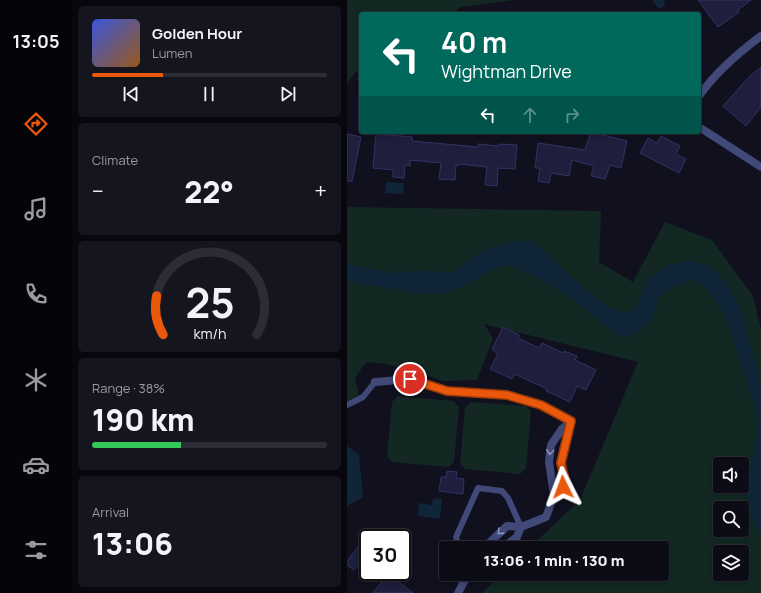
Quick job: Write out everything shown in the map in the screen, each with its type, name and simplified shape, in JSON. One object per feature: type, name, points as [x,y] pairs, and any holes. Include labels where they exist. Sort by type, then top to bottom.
[{"type":"street","points":[[701,93],[708,83],[737,54],[761,36]]},
{"type":"street","points":[[701,128],[761,167]]},
{"type":"street","points":[[375,382],[410,379],[447,391],[507,395],[541,405],[571,421]]},
{"type":"street","points":[[491,541],[507,526],[521,527],[547,517],[555,495],[563,487],[564,476],[561,463],[571,421]]},
{"type":"street","points":[[555,495],[549,462],[551,445],[562,429],[571,421]]},
{"type":"street","points":[[512,541],[517,537],[521,527]]},
{"type":"street","points":[[458,593],[465,581]]},
{"type":"lane","points":[[347,405],[363,397],[375,382]]},
{"type":"lane","points":[[457,541],[456,537],[478,488],[502,491],[509,498],[521,527]]},
{"type":"green space","points":[[347,0],[514,0],[461,7],[454,12],[359,12],[359,70],[347,83]]},
{"type":"green space","points":[[347,207],[601,211],[599,262],[633,282],[665,222],[712,240],[753,296],[761,329],[761,593],[482,593],[495,581],[669,581],[669,541],[536,541],[580,500],[638,362],[484,324],[493,338],[477,380],[442,381],[419,372],[386,364],[366,362],[355,378],[359,395],[347,402]]},
{"type":"green space","points":[[398,396],[453,401],[459,407],[454,462],[448,467],[392,462],[387,456],[392,402]]},
{"type":"green space","points":[[471,402],[526,406],[531,412],[526,468],[520,474],[465,469],[460,463],[465,407]]},
{"type":"water","points":[[652,0],[665,1],[664,6],[661,8],[657,7]]},
{"type":"water","points":[[386,182],[404,183],[403,194],[385,193]]},
{"type":"water","points":[[519,240],[535,243],[586,290],[611,308],[625,313],[636,308],[649,278],[669,265],[691,261],[707,265],[724,280],[739,305],[761,385],[761,533],[755,524],[746,493],[749,493],[749,469],[751,466],[759,422],[727,319],[716,300],[704,286],[691,280],[670,289],[659,297],[653,317],[638,332],[623,337],[607,328],[579,303],[535,276],[508,265],[496,268],[463,286],[439,294],[419,293],[347,281],[347,264],[391,273],[422,271],[453,272],[471,258],[486,250]]},
{"type":"water","points":[[347,446],[359,454],[363,497],[347,506]]},
{"type":"water","points":[[433,498],[442,499],[440,519],[418,516],[419,503],[432,505]]},
{"type":"building","points":[[698,0],[751,0],[738,10],[739,12],[718,27]]},
{"type":"building","points":[[761,67],[761,107],[746,126],[723,106],[749,77]]},
{"type":"building","points":[[347,134],[361,137],[352,181],[347,181]]},
{"type":"building","points":[[376,134],[412,137],[412,141],[478,147],[478,144],[498,146],[499,144],[517,145],[515,169],[498,168],[497,186],[485,185],[487,167],[459,164],[456,165],[455,180],[439,179],[441,163],[410,160],[410,166],[405,165],[404,178],[393,177],[393,170],[373,168]]},
{"type":"building","points":[[590,134],[599,134],[627,141],[621,168],[610,165],[605,179],[591,176],[594,166],[572,160],[569,176],[551,173],[549,183],[538,181],[540,168],[535,168],[538,143],[585,150]]},
{"type":"building","points":[[661,136],[680,146],[676,154],[686,159],[679,173],[640,153],[648,138],[657,143]]},
{"type":"building","points":[[503,327],[519,335],[518,338],[539,348],[542,343],[563,353],[564,351],[577,356],[575,360],[596,370],[586,390],[577,386],[570,402],[515,374],[512,379],[490,369],[498,354],[492,349]]},
{"type":"building","points":[[447,471],[457,472],[456,478],[464,479],[463,494],[439,491],[441,477],[446,477]]},
{"type":"building","points":[[359,546],[359,564],[354,570],[347,565],[347,561]]},
{"type":"building","points":[[382,581],[398,581],[413,593],[373,593]]},
{"type":"route","points":[[410,379],[447,391],[507,395],[541,405],[571,421],[561,463],[564,476],[563,487]]}]
